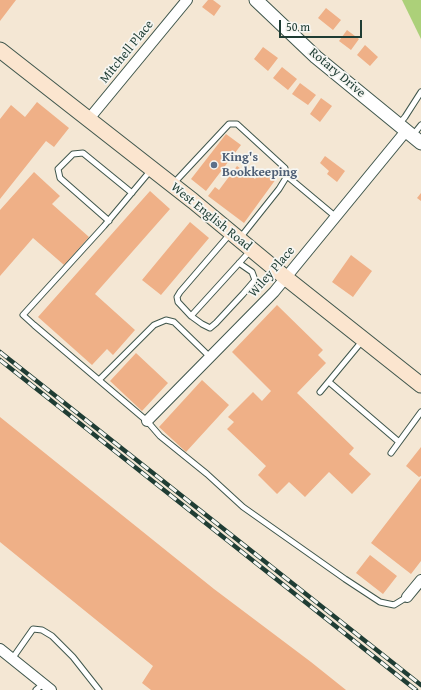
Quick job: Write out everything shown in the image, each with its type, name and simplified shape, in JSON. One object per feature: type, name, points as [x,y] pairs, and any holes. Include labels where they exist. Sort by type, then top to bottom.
[{"type":"main road","name":"West English Road","points":[[0,50],[152,169],[421,385]]},
{"type":"street","name":"Mitchell Place","points":[[88,120],[187,0]]},
{"type":"street","name":"Rotary Drive","points":[[256,0],[316,57],[409,133]]},
{"type":"street","name":"Wiley Place","points":[[147,422],[274,292],[336,217],[409,133]]},
{"type":"street","points":[[407,597],[421,580]]},
{"type":"street","points":[[0,649],[12,658],[44,688]]},
{"type":"lane","points":[[421,92],[405,117],[409,133],[421,125]]},
{"type":"lane","points":[[172,185],[229,124],[237,124],[285,168],[287,176],[336,217]]},
{"type":"lane","points":[[109,221],[60,178],[58,169],[73,154],[83,153],[132,192]]},
{"type":"lane","points":[[152,169],[109,221],[23,315],[243,507],[380,602],[394,605],[407,597]]},
{"type":"lane","points":[[239,263],[252,272],[255,280],[216,324],[210,328],[191,316],[178,302],[177,297],[180,292],[279,189],[287,176]]},
{"type":"lane","points":[[191,316],[252,250]]},
{"type":"lane","points":[[99,380],[154,325],[166,320],[174,322],[210,357]]},
{"type":"lane","points":[[320,392],[363,339]]},
{"type":"lane","points":[[329,382],[399,442]]},
{"type":"lane","points":[[391,453],[420,414]]},
{"type":"lane","points":[[12,658],[33,629],[42,630],[52,636],[73,657],[100,690]]},
{"type":"green space","points":[[402,0],[421,0],[421,39]]},
{"type":"building","points":[[0,0],[16,0],[0,21]]},
{"type":"building","points":[[208,0],[213,0],[221,6],[214,16],[202,7]]},
{"type":"building","points":[[326,8],[341,20],[333,30],[318,18]]},
{"type":"building","points":[[347,30],[359,39],[351,50],[339,41]]},
{"type":"building","points":[[365,45],[378,57],[370,66],[357,55]]},
{"type":"building","points":[[263,47],[278,58],[268,71],[254,59]]},
{"type":"building","points":[[282,67],[297,79],[288,90],[273,78]]},
{"type":"building","points":[[300,83],[316,95],[308,105],[292,94]]},
{"type":"building","points":[[321,98],[332,106],[320,122],[310,114]]},
{"type":"building","points":[[37,102],[69,128],[54,147],[46,141],[0,199],[0,119],[11,105],[25,117]]},
{"type":"building","points":[[226,134],[241,145],[206,191],[191,179]]},
{"type":"building","points":[[325,156],[345,171],[337,182],[327,174],[329,171],[320,163]]},
{"type":"building","points":[[237,166],[255,179],[262,169],[276,179],[244,223],[208,196],[215,187],[219,190]]},
{"type":"building","points":[[34,172],[60,196],[52,204],[89,237],[64,265],[33,238],[0,276],[0,210]]},
{"type":"building","points":[[150,191],[170,209],[95,294],[135,330],[113,355],[107,349],[92,365],[38,317]]},
{"type":"building","points":[[421,193],[421,201],[417,198]]},
{"type":"building","points":[[190,222],[209,238],[161,295],[142,280]]},
{"type":"building","points":[[351,255],[372,271],[353,297],[332,282]]},
{"type":"building","points":[[277,305],[323,350],[318,355],[326,363],[297,393],[354,448],[349,454],[371,474],[352,494],[329,472],[305,497],[289,482],[277,494],[258,475],[266,466],[227,429],[234,422],[228,417],[253,392],[262,401],[271,391],[232,352]]},
{"type":"building","points":[[136,353],[168,383],[142,411],[110,381]]},
{"type":"building","points":[[202,380],[229,405],[186,452],[159,427]]},
{"type":"building","points":[[0,417],[214,589],[346,690],[151,690],[142,683],[153,666],[0,542]]},
{"type":"building","points":[[421,447],[421,476],[419,477],[406,466]]},
{"type":"building","points":[[421,478],[421,561],[411,574],[371,543]]},
{"type":"building","points":[[370,555],[397,576],[383,594],[356,573]]},
{"type":"railway","points":[[0,352],[421,685]]},
{"type":"railway","points":[[0,360],[416,690]]},
{"type":"place","name":"King's Bookkeeping","points":[[214,165]]}]
